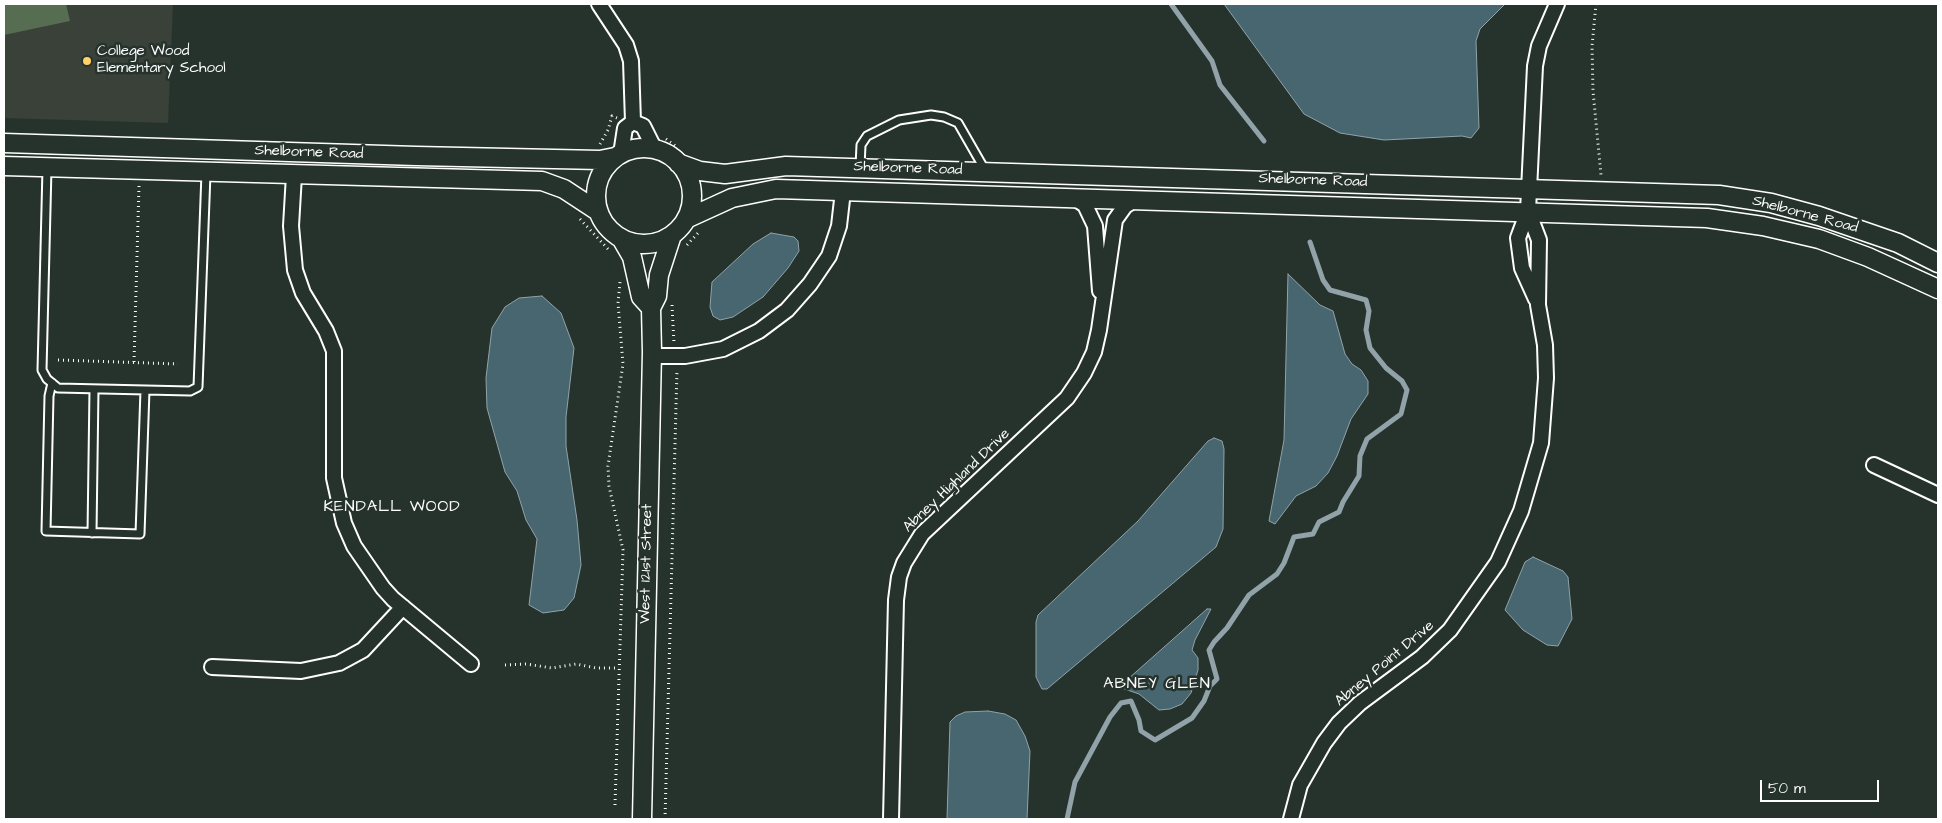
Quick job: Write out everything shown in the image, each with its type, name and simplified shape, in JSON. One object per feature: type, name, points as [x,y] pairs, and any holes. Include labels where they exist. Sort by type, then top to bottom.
[{"type":"street","points":[[599,4],[626,45],[631,61],[633,122]]},
{"type":"street","points":[[1528,199],[1535,66],[1539,46],[1557,4]]},
{"type":"street","points":[[633,122],[643,126],[655,150]]},
{"type":"street","points":[[618,156],[625,128],[633,122]]},
{"type":"street","name":"Shelborne Road","points":[[4,143],[600,160],[618,156]]},
{"type":"street","points":[[642,148],[655,150],[664,153],[678,163],[689,181],[691,202],[686,219],[672,235],[658,242],[616,245],[596,203],[598,185],[603,171],[618,156],[642,148]]},
{"type":"street","name":"Shelborne Road","points":[[678,163],[700,171],[725,174],[786,166],[986,171],[1528,199],[1763,226],[1845,248],[1892,267],[1938,289]]},
{"type":"street","name":"Shelborne Road","points":[[4,166],[542,182],[564,189],[599,212]]},
{"type":"street","points":[[294,175],[291,226],[295,270],[303,293],[326,331],[334,351],[334,478],[340,509],[348,535],[361,558],[383,588],[471,664]]},
{"type":"street","name":"Shelborne Road","points":[[686,219],[732,198],[776,189],[1136,199],[1739,197],[1800,210],[1871,233],[1938,263]]},
{"type":"street","points":[[652,356],[675,356],[723,349],[759,331],[787,310],[810,284],[829,256],[839,226],[843,190]]},
{"type":"street","name":"Abney Highland Drive","points":[[1073,197],[1085,205],[1095,226],[1095,254],[1102,309]]},
{"type":"street","name":"Abney Highland Drive","points":[[892,819],[896,600],[899,576],[904,563],[922,534],[1068,398],[1084,374],[1094,352],[1115,220],[1125,206],[1136,199]]},
{"type":"street","name":"Abney Point Drive","points":[[1528,199],[1518,238],[1522,268],[1538,305]]},
{"type":"street","name":"Abney Point Drive","points":[[1291,819],[1300,785],[1324,743],[1334,730],[1360,703],[1422,657],[1450,630],[1493,570],[1510,539],[1533,478],[1541,443],[1546,378],[1545,345],[1538,305],[1539,240],[1528,199]]},
{"type":"street","name":"West 121st Street","points":[[642,819],[652,356],[650,308],[657,296],[659,275],[672,235]]},
{"type":"street","name":"West 121st Street","points":[[616,245],[632,257],[641,297],[650,308]]},
{"type":"street","points":[[1874,465],[1938,496]]},
{"type":"street","points":[[212,667],[301,671],[339,663],[363,650],[403,607]]},
{"type":"lane","points":[[860,168],[861,145],[868,136],[899,120],[931,115],[944,117],[958,124],[986,171]]},
{"type":"lane","points":[[47,168],[42,370],[58,388],[190,392],[198,387],[206,172]]},
{"type":"lane","points":[[52,383],[49,396],[46,531],[140,534],[145,390]]},
{"type":"lane","points":[[92,532],[94,389]]},
{"type":"path","points":[[1596,4],[1592,46],[1593,91],[1601,175]]},
{"type":"path","points":[[594,147],[600,144],[608,130],[612,116]]},
{"type":"path","points":[[134,362],[139,184]]},
{"type":"path","points":[[578,218],[588,230],[616,245]]},
{"type":"path","points":[[683,249],[699,232]]},
{"type":"path","points":[[615,805],[623,550],[609,486],[608,466],[623,364],[618,303],[621,280],[618,273]]},
{"type":"path","points":[[664,819],[672,486],[677,377],[672,300]]},
{"type":"path","points":[[58,360],[178,364]]},
{"type":"path","points":[[505,665],[526,664],[552,668],[576,664],[596,668],[619,668]]},
{"type":"shaded area","name":"College Wood Elementary School","points":[[4,4],[173,4],[168,123],[4,118]]},
{"type":"green space","points":[[4,4],[66,4],[70,21],[4,35]]},
{"type":"water","points":[[1224,4],[1505,4],[1480,29],[1476,41],[1479,128],[1471,138],[1462,136],[1384,140],[1340,133],[1304,114]]},
{"type":"water","points":[[771,233],[794,237],[798,241],[799,251],[788,268],[763,297],[733,317],[720,320],[713,316],[710,307],[712,282],[753,244]]},
{"type":"water","points":[[1288,274],[1320,305],[1333,311],[1345,354],[1352,364],[1361,370],[1368,381],[1368,394],[1351,419],[1337,456],[1328,473],[1316,486],[1296,496],[1275,524],[1269,521],[1284,440]]},
{"type":"water","points":[[542,296],[561,313],[574,348],[566,417],[566,446],[577,520],[581,565],[574,598],[564,610],[543,613],[529,605],[537,539],[526,520],[517,491],[505,472],[487,408],[486,378],[492,328],[505,307],[519,298]]},
{"type":"water","points":[[1214,438],[1222,441],[1224,449],[1223,529],[1216,547],[1047,689],[1042,689],[1036,677],[1036,622],[1038,615],[1138,521],[1208,441]]},
{"type":"water","points":[[1533,557],[1563,571],[1568,577],[1572,619],[1558,646],[1547,645],[1523,630],[1505,610],[1525,562]]},
{"type":"water","points":[[1207,609],[1211,609],[1192,650],[1198,658],[1198,670],[1191,693],[1182,704],[1170,709],[1159,710],[1139,694],[1119,687]]},
{"type":"water","points":[[988,711],[1005,714],[1016,720],[1025,736],[1030,751],[1027,819],[947,819],[950,722],[956,716],[965,712]]},
{"type":"waterway","points":[[1171,4],[1212,61],[1220,85],[1264,141]]},
{"type":"waterway","points":[[1067,819],[1075,782],[1110,717],[1121,703],[1131,701],[1139,720],[1141,731],[1155,740],[1192,718],[1204,701],[1210,686],[1217,679],[1209,650],[1214,642],[1227,628],[1249,595],[1277,574],[1284,563],[1294,537],[1313,534],[1319,522],[1339,512],[1359,476],[1360,456],[1367,439],[1401,414],[1407,390],[1402,381],[1386,368],[1370,348],[1366,330],[1369,311],[1366,300],[1330,290],[1323,280],[1310,242]]},
{"type":"place","name":"College Wood Elementary School","points":[[87,61]]},
{"type":"district","name":"KENDALL WOOD","points":[[392,508]]},
{"type":"district","name":"ABNEY GLEN","points":[[1157,685]]}]
